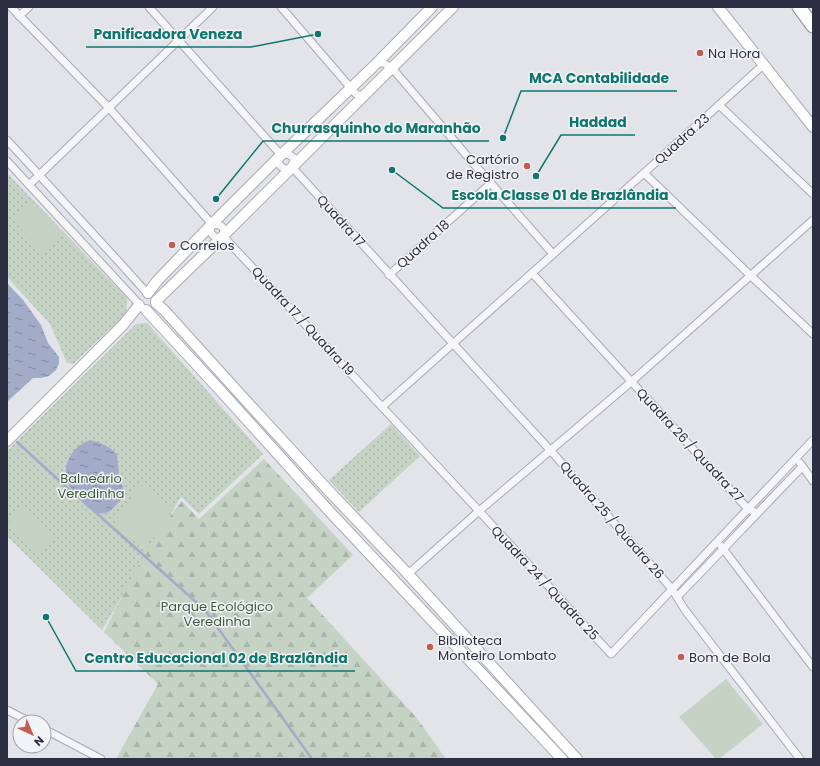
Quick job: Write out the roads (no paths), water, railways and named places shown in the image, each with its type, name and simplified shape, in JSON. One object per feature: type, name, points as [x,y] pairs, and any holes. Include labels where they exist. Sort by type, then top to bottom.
[{"type":"highway","points":[[799,7],[813,26]]},
{"type":"street","points":[[11,7],[109,108],[212,224]]},
{"type":"street","points":[[19,16],[29,7]]},
{"type":"street","points":[[149,7],[281,155]]},
{"type":"street","points":[[29,185],[213,7]]},
{"type":"street","points":[[280,7],[356,94],[359,96],[364,96]]},
{"type":"street","points":[[432,7],[378,62],[212,224],[147,293],[140,296],[139,299],[142,307],[150,310],[154,307],[156,302],[453,7]]},
{"type":"street","points":[[718,7],[813,127]]},
{"type":"street","points":[[378,62],[392,68],[553,254],[382,407]]},
{"type":"street","name":"Quadra 23","points":[[553,254],[763,65]]},
{"type":"street","points":[[719,105],[813,194]]},
{"type":"street","points":[[7,140],[147,293],[153,296],[156,302],[328,490],[408,574],[568,757]]},
{"type":"street","points":[[281,155],[278,163],[282,168],[286,170],[292,167]]},
{"type":"street","points":[[7,161],[231,402],[331,513],[568,757]]},
{"type":"street","name":"Quadra 17","points":[[292,167],[453,344]]},
{"type":"street","points":[[644,173],[813,334]]},
{"type":"street","name":"Quadra 18","points":[[389,274],[491,183]]},
{"type":"street","points":[[72,231],[69,225],[71,221],[74,219],[82,222]]},
{"type":"street","points":[[408,574],[479,511],[631,382],[813,220]]},
{"type":"street","name":"Quadra 17 / Quadra 19","points":[[212,224],[210,231],[211,234],[216,238],[223,236],[479,511]]},
{"type":"street","points":[[110,272],[107,265],[108,262],[114,259],[120,263]]},
{"type":"street","name":"Quadra 26 / Quadra 27","points":[[532,273],[748,509]]},
{"type":"street","points":[[7,441],[142,307]]},
{"type":"street","name":"Quadra 25 / Quadra 26","points":[[453,344],[551,451],[672,589],[685,610],[800,759]]},
{"type":"street","points":[[231,402],[235,403],[238,401],[240,397],[239,393]]},
{"type":"street","points":[[672,589],[813,440]]},
{"type":"street","points":[[796,459],[813,481]]},
{"type":"street","points":[[677,597],[802,467]]},
{"type":"street","points":[[319,499],[325,497],[328,490]]},
{"type":"street","points":[[331,513],[331,508],[333,505],[342,504]]},
{"type":"street","points":[[748,509],[757,513]]},
{"type":"street","name":"Quadra 24 / Quadra 25","points":[[479,511],[611,654],[672,589]]},
{"type":"street","points":[[718,541],[813,667]]},
{"type":"street","points":[[52,733],[101,759]]},
{"type":"water","points":[[7,283],[23,300],[41,325],[48,343],[59,357],[59,363],[56,370],[49,376],[33,378],[7,402]]},
{"type":"water","points":[[90,440],[105,445],[117,454],[119,475],[125,495],[112,509],[104,513],[96,513],[87,506],[72,491],[67,480],[66,468],[72,453],[79,446]]},
{"type":"waterway","points":[[17,442],[74,494]]},
{"type":"waterway","points":[[93,510],[205,610],[312,759]]},
{"type":"place","name":"Panificadora Veneza","points":[[318,34]]},
{"type":"place","name":"Na Hora","points":[[700,53]]},
{"type":"place","name":"MCA Contabilidade","points":[[503,138]]},
{"type":"place","name":"Cartório de Registro","points":[[527,166]]},
{"type":"place","name":"Escola Classe 01 de Brazlândia","points":[[392,170]]},
{"type":"place","name":"Haddad","points":[[536,176]]},
{"type":"place","name":"Churrasquinho do Maranhão","points":[[216,199]]},
{"type":"place","name":"Correios","points":[[172,245]]},
{"type":"place","name":"Centro Educacional 02 de Brazlândia","points":[[46,617]]},
{"type":"place","name":"Biblioteca Monteiro Lombato","points":[[430,647]]},
{"type":"place","name":"Bom de Bola","points":[[681,657]]},
{"type":"park label","name":"Balneário Veredinha","points":[[91,486]]},
{"type":"park label","name":"Parque Ecológico Veredinha","points":[[217,614]]}]
